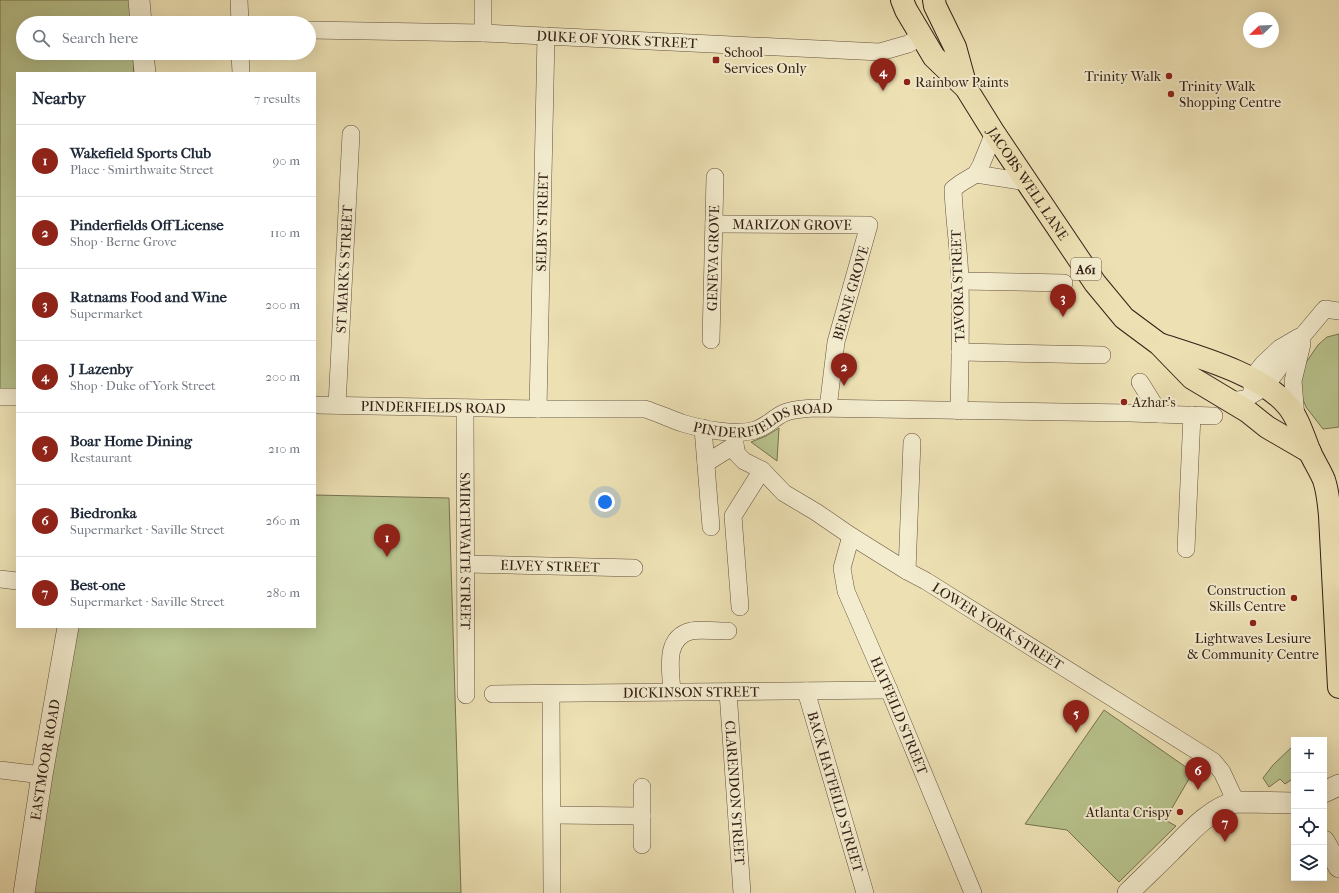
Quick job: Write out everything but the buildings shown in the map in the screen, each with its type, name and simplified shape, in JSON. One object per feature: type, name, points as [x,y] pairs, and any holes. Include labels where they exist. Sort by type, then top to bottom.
[{"type":"highway","name":"JACOBS WELL LANE","points":[[902,0],[906,10],[934,57],[966,88],[994,133],[1096,283],[1124,318],[1159,344],[1192,378],[1230,401],[1262,422],[1267,427],[1310,452]]},
{"type":"highway","name":"JACOBS WELL LANE","points":[[934,0],[935,6],[955,47],[966,88]]},
{"type":"highway","name":"JACOBS WELL LANE","points":[[1159,344],[1202,358],[1262,390]]},
{"type":"highway","name":"A61","points":[[1262,390],[1288,406],[1296,419],[1324,480],[1330,516],[1339,687]]},
{"type":"street","points":[[139,0],[140,16]]},
{"type":"street","points":[[239,0],[240,16]]},
{"type":"street","points":[[483,0],[483,33]]},
{"type":"street","name":"DUKE OF YORK STREET","points":[[316,30],[483,33],[880,52],[908,44],[922,36]]},
{"type":"street","name":"SELBY STREET","points":[[538,409],[546,36]]},
{"type":"street","points":[[144,60],[145,72]]},
{"type":"street","points":[[240,60],[241,72]]},
{"type":"street","points":[[994,133],[982,165],[976,174],[1027,182]]},
{"type":"street","name":"ST MARK'S STREET","points":[[337,406],[350,134]]},
{"type":"street","name":"TAVORA STREET","points":[[960,411],[960,280],[954,209],[954,189],[976,174]]},
{"type":"street","name":"GENEVA GROVE","points":[[711,340],[715,176]]},
{"type":"street","name":"MARIZON GROVE","points":[[714,224],[869,226]]},
{"type":"street","name":"BERNE GROVE","points":[[828,408],[836,342],[869,226]]},
{"type":"street","points":[[960,280],[1064,283]]},
{"type":"street","points":[[1230,401],[1245,399],[1262,390],[1304,334],[1325,310],[1339,311]]},
{"type":"street","points":[[1296,419],[1292,381],[1304,334]]},
{"type":"street","points":[[960,352],[1102,355]]},
{"type":"street","points":[[1140,382],[1160,414]]},
{"type":"street","points":[[1262,390],[1262,422]]},
{"type":"street","points":[[0,397],[16,397]]},
{"type":"street","name":"PINDERFIELDS ROAD","points":[[316,405],[538,409],[645,408],[682,423],[703,428],[735,439],[767,425],[775,418],[785,413],[814,408],[1214,416]]},
{"type":"street","name":"SMIRTHWAITE STREET","points":[[465,408],[466,695]]},
{"type":"street","points":[[1186,550],[1192,415]]},
{"type":"street","points":[[703,428],[712,527]]},
{"type":"street","points":[[706,463],[735,439]]},
{"type":"street","name":"LOWER YORK STREET","points":[[735,439],[737,454],[744,461],[762,470],[784,493],[816,512],[907,572],[939,589],[1213,761],[1222,772],[1236,802]]},
{"type":"street","points":[[907,572],[912,442]]},
{"type":"street","points":[[740,607],[734,516],[762,470]]},
{"type":"street","name":"HATFEILD STREET","points":[[851,536],[842,568],[846,591],[889,690],[973,893]]},
{"type":"street","name":"ELVEY STREET","points":[[466,564],[634,568]]},
{"type":"street","points":[[0,579],[16,581]]},
{"type":"street","name":"EASTMOOR ROAD","points":[[24,893],[42,775],[68,628]]},
{"type":"street","points":[[672,692],[670,650],[677,638],[691,631],[728,631]]},
{"type":"street","name":"DICKINSON STREET","points":[[493,694],[889,690]]},
{"type":"street","name":"BACK HATFEILD STREET","points":[[806,691],[865,893]]},
{"type":"street","name":"CLARENDON STREET","points":[[728,692],[742,893]]},
{"type":"street","points":[[551,694],[552,893]]},
{"type":"street","points":[[0,770],[42,775]]},
{"type":"street","points":[[1327,791],[1339,785]]},
{"type":"street","points":[[642,787],[642,845]]},
{"type":"street","points":[[1128,893],[1193,829],[1212,813],[1236,802],[1291,803]]},
{"type":"street","points":[[1270,802],[1291,817]]},
{"type":"street","points":[[552,815],[642,816]]},
{"type":"street","points":[[1326,845],[1339,867]]},
{"type":"green space","points":[[0,0],[130,0],[131,16],[16,16],[16,60],[133,60],[134,72],[16,72],[16,389],[0,390]]},
{"type":"green space","points":[[1339,334],[1339,427],[1323,429],[1306,407],[1301,395],[1301,383],[1305,364],[1318,345],[1327,337]]},
{"type":"green space","points":[[779,428],[777,461],[751,442],[766,436]]},
{"type":"green space","points":[[316,495],[449,498],[461,893],[24,893],[68,628],[316,628]]},
{"type":"green space","points":[[1104,710],[1193,772],[1165,820],[1176,826],[1119,882],[1067,830],[1025,824]]},
{"type":"green space","points":[[1291,748],[1291,780],[1285,784],[1280,779],[1269,787],[1263,778],[1273,765]]},
{"type":"place","name":"School Services Only","points":[[716,60]]},
{"type":"place","name":"Trinity Walk","points":[[1169,76]]},
{"type":"place","name":"Rainbow Paints","points":[[907,82]]},
{"type":"place","name":"J Lazenby","points":[[883,91]]},
{"type":"place","name":"Trinity Walk Shopping Centre","points":[[1171,94]]},
{"type":"place","name":"Ratnams Food and Wine","points":[[1063,317]]},
{"type":"place","name":"Pinderfields Off License","points":[[844,386]]},
{"type":"place","name":"Azhar's","points":[[1124,402]]},
{"type":"place","name":"Wakefield Sports Club","points":[[387,557]]},
{"type":"place","name":"Construction Skills Centre","points":[[1294,598]]},
{"type":"place","name":"Lightwaves Lesiure & Community Centre","points":[[1253,623]]},
{"type":"place","name":"Boar Home Dining","points":[[1076,733]]},
{"type":"place","name":"Biedronka","points":[[1198,790]]},
{"type":"place","name":"Atlanta Crispy","points":[[1180,812]]},
{"type":"place","name":"Best-one","points":[[1225,842]]}]
